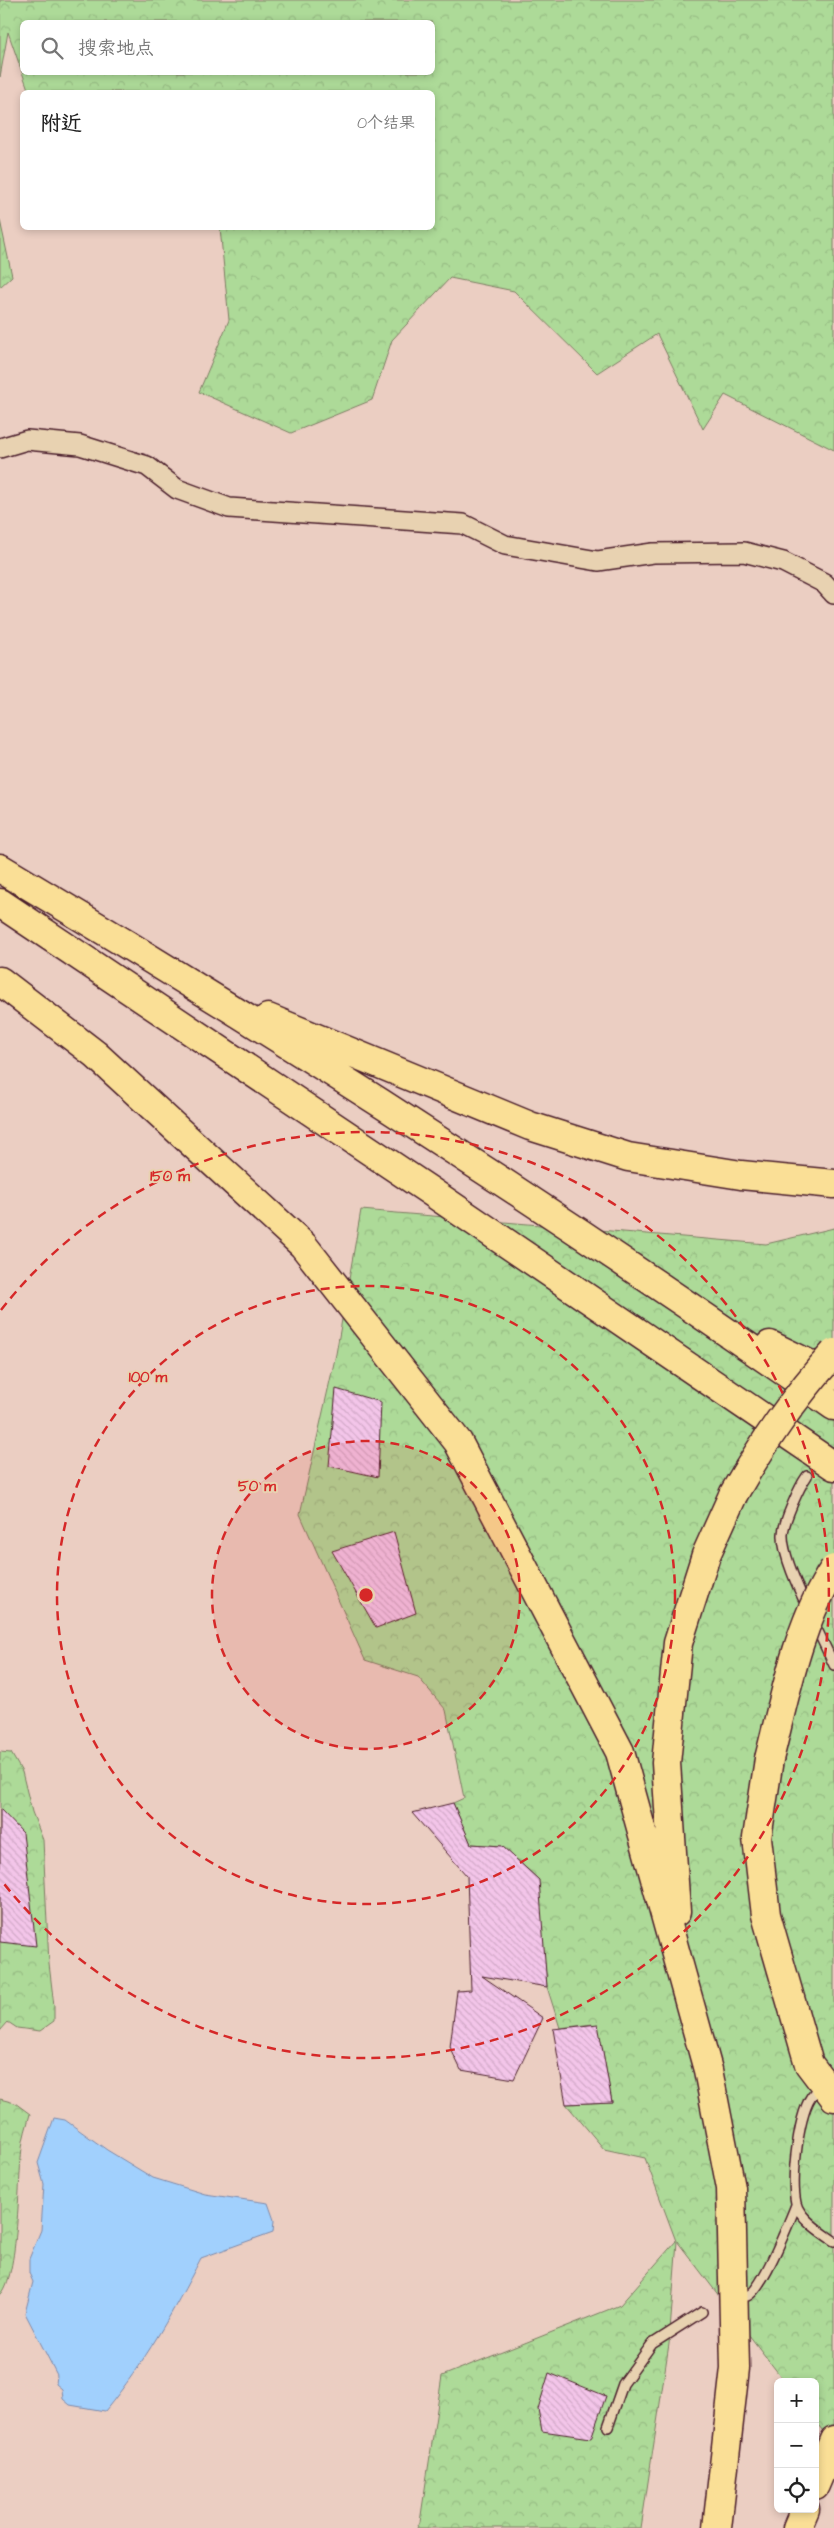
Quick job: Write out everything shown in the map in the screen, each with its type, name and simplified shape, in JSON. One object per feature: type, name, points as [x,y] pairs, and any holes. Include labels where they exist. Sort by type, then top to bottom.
[{"type":"highway","points":[[0,868],[406,1118],[698,1311],[834,1406]]},
{"type":"highway","points":[[0,904],[421,1185],[834,1466]]},
{"type":"highway","points":[[0,981],[95,1054],[304,1244],[458,1442],[620,1752],[708,2070],[731,2188],[735,2368],[717,2528]]},
{"type":"highway","points":[[199,990],[530,1126],[628,1157],[741,1175],[834,1184]]},
{"type":"highway","points":[[698,1311],[834,1376]]},
{"type":"highway","points":[[680,1971],[666,1763],[678,1643],[706,1555],[733,1495],[766,1437],[804,1386],[834,1354]]},
{"type":"highway","points":[[824,2095],[809,2064],[766,1915],[756,1838],[769,1759],[790,1677],[819,1592],[834,1569]]},
{"type":"highway","points":[[819,2476],[834,2440]]},
{"type":"highway","points":[[797,2528],[803,2513]]},
{"type":"street","points":[[0,448],[27,440],[80,445],[147,466],[176,489],[229,508],[464,524],[505,545],[598,561],[653,553],[744,552],[783,562],[824,583],[834,594]]},
{"type":"lane","points":[[807,1476],[799,1488],[783,1534],[795,1582],[834,1665]]},
{"type":"lane","points":[[747,2296],[752,2294],[766,2269],[796,2204],[796,2145],[808,2100],[824,2095]]},
{"type":"lane","points":[[796,2204],[814,2228],[834,2241]]},
{"type":"lane","points":[[608,2427],[623,2384],[652,2344],[702,2312]]},
{"type":"green space","points":[[0,0],[834,0],[834,450],[725,395],[703,429],[657,334],[597,373],[514,291],[450,278],[392,340],[372,400],[291,433],[199,392],[229,320],[220,230],[435,230],[435,90],[28,90],[23,75],[435,75],[435,20],[20,20],[20,66],[8,32],[0,77]]},
{"type":"green space","points":[[0,220],[12,276],[0,287]]},
{"type":"green space","points":[[361,1210],[766,1244],[834,1228],[834,2445],[819,2426],[819,2378],[782,2378],[677,2241],[669,2344],[641,2528],[417,2528],[420,2522],[442,2376],[620,2305],[676,2241],[645,2158],[604,2149],[566,2104],[612,2102],[602,2047],[593,2024],[560,2028],[547,1987],[537,1878],[502,1846],[471,1844],[453,1803],[464,1798],[446,1710],[418,1677],[365,1660],[300,1514],[336,1354]]},
{"type":"green space","points":[[0,1752],[11,1753],[22,1772],[32,1812],[43,1840],[49,1964],[54,2021],[40,2031],[17,2028],[8,2022],[0,2031]]},
{"type":"green space","points":[[0,2099],[15,2103],[30,2114],[22,2148],[17,2226],[11,2269],[6,2285],[0,2295]]},
{"type":"water","points":[[54,2118],[65,2120],[107,2150],[153,2178],[205,2194],[268,2203],[274,2220],[273,2232],[201,2258],[157,2337],[133,2374],[105,2411],[70,2405],[63,2399],[62,2389],[56,2384],[57,2375],[25,2313],[33,2282],[29,2273],[29,2259],[41,2230],[44,2184],[38,2163]]},
{"type":"building","points":[[336,1389],[381,1402],[378,1477],[329,1466]]},
{"type":"building","points":[[394,1532],[416,1613],[376,1628],[332,1551]]},
{"type":"building","points":[[453,1803],[471,1844],[502,1846],[539,1880],[547,1987],[482,1976],[543,2018],[514,2079],[461,2070],[450,2047],[457,1991],[471,1990],[467,1876],[412,1813]]},
{"type":"building","points":[[0,1809],[23,1833],[36,1946],[0,1942]]},
{"type":"building","points":[[598,2024],[612,2102],[566,2104],[553,2029]]},
{"type":"building","points":[[549,2373],[606,2396],[591,2438],[542,2431],[538,2409]]}]
